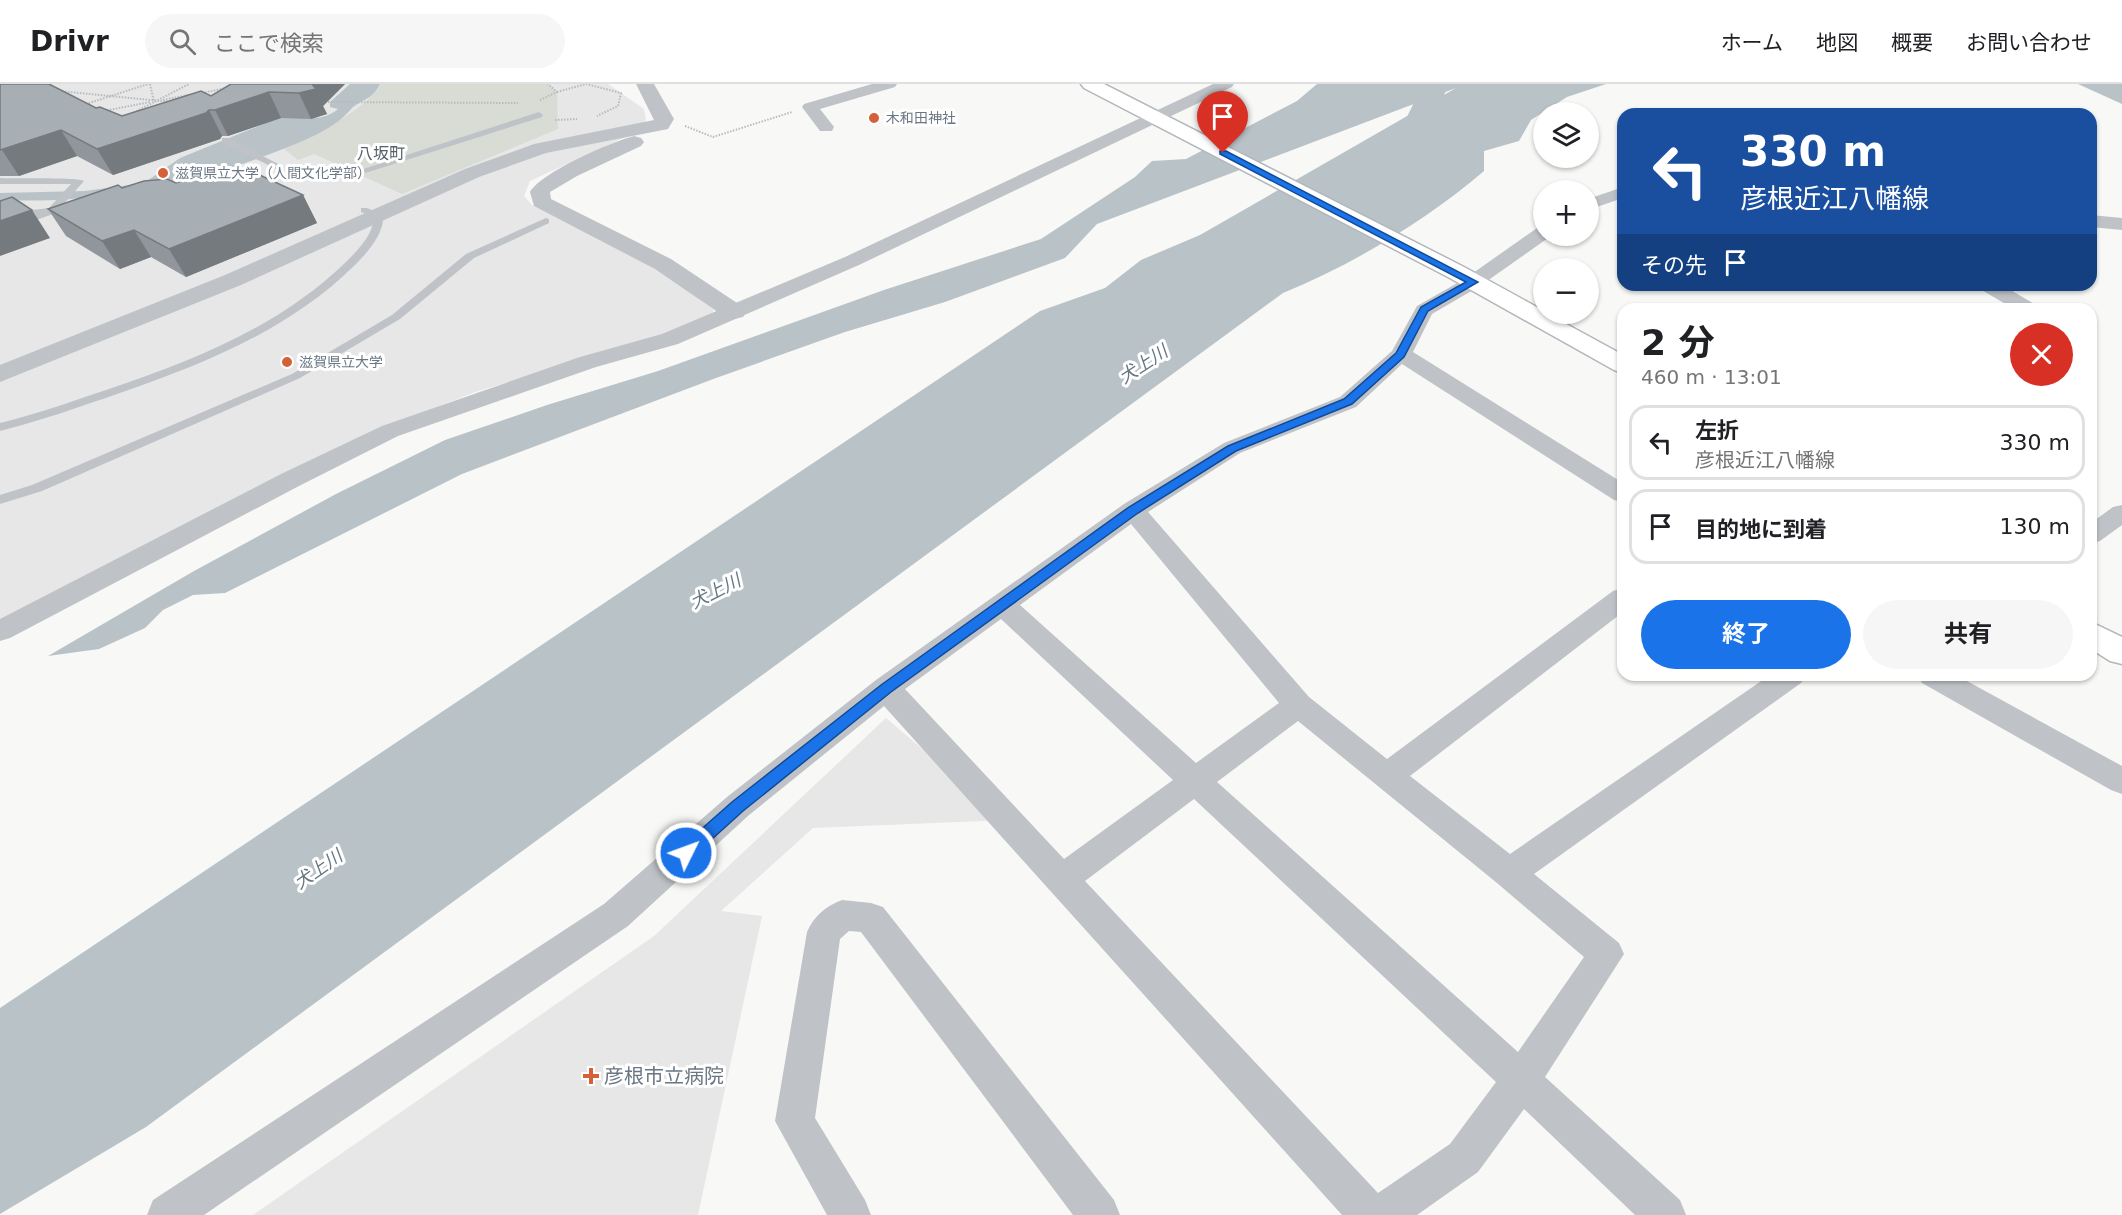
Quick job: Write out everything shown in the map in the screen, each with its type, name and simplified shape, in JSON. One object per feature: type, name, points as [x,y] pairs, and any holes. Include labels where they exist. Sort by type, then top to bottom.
[{"type":"main road","points":[[1090,84],[1464,277],[1617,362]]},
{"type":"main road","points":[[2097,637],[2122,652]]},
{"type":"street","points":[[645,84],[663,122]]},
{"type":"street","points":[[825,127],[810,107],[889,84]]},
{"type":"street","points":[[0,631],[290,480],[390,431],[588,362],[670,339],[862,256],[1158,120],[1226,84]]},
{"type":"street","points":[[0,375],[233,280],[371,213],[409,201],[465,176],[541,148],[663,122]]},
{"type":"street","points":[[663,122],[654,132],[554,180],[542,189],[539,195],[542,202],[663,264],[734,312]]},
{"type":"street","points":[[507,160],[554,180]]},
{"type":"street","points":[[409,201],[397,210],[398,214],[413,216],[434,213],[449,201],[465,176]]},
{"type":"street","points":[[1599,201],[1617,194]]},
{"type":"street","points":[[2097,222],[2122,224]]},
{"type":"street","points":[[168,1215],[616,915],[738,806],[886,688],[1133,510],[1232,448],[1348,402],[1401,354],[1424,310],[1464,277],[1533,238]]},
{"type":"street","points":[[1998,291],[2018,303]]},
{"type":"street","points":[[1401,354],[1617,490]]},
{"type":"street","points":[[1133,510],[1298,705],[1509,873],[1606,954],[1521,1080],[1464,1158],[1382,1215]]},
{"type":"street","points":[[2097,531],[2122,513]]},
{"type":"street","points":[[1387,776],[1617,603]]},
{"type":"street","points":[[1003,605],[1665,1215]]},
{"type":"street","points":[[1509,873],[1782,681]]},
{"type":"street","points":[[1943,681],[2122,781]]},
{"type":"street","points":[[886,688],[1370,1215]]},
{"type":"street","points":[[1061,880],[1298,705]]},
{"type":"street","points":[[850,1215],[795,1121],[824,932],[842,915],[871,918],[1083,1209]]},
{"type":"lane","points":[[356,173],[539,115]]},
{"type":"lane","points":[[225,140],[279,167]]},
{"type":"lane","points":[[0,181],[37,183],[79,181],[53,210],[0,230]]},
{"type":"lane","points":[[0,217],[75,209]]},
{"type":"lane","points":[[0,427],[33,419],[151,379],[207,357],[261,330],[303,303],[361,253],[379,223],[371,213]]},
{"type":"lane","points":[[0,500],[38,488],[296,376],[396,317],[470,256],[546,221]]},
{"type":"path","points":[[80,107],[106,96],[149,84],[154,102]]},
{"type":"path","points":[[127,117],[189,84]]},
{"type":"path","points":[[549,84],[557,92]]},
{"type":"path","points":[[538,103],[542,98],[557,92],[586,84],[621,93],[618,106],[597,116]]},
{"type":"path","points":[[99,112],[236,87]]},
{"type":"path","points":[[49,89],[154,102],[177,102]]},
{"type":"path","points":[[318,102],[330,102]]},
{"type":"path","points":[[663,122],[713,137],[810,107]]},
{"type":"shaded area","name":"滋賀県立大学","points":[[0,84],[608,84],[644,109],[646,120],[634,133],[530,181],[524,196],[532,205],[622,250],[670,278],[714,310],[708,319],[674,332],[475,392],[366,435],[0,624]]},
{"type":"shaded area","points":[[381,84],[548,84],[557,92],[558,129],[402,194],[314,154],[298,160],[284,149],[351,113],[363,104]]},
{"type":"shaded area","name":"彦根市立病院","points":[[886,718],[1006,820],[813,828],[721,911],[762,916],[698,1215],[253,1215],[654,936]]},
{"type":"water","points":[[350,84],[380,84],[371,95],[324,130],[288,147],[237,166],[171,184],[103,196],[34,201],[0,200],[0,193],[85,191],[144,183],[180,158],[277,119],[286,116],[319,118],[331,114],[338,109],[330,107],[330,102]]},
{"type":"water","points":[[1317,84],[1606,84],[1567,97],[1559,102],[1533,102],[1533,119],[1519,141],[1484,151],[1484,171],[1438,207],[1362,255],[1283,293],[146,1127],[0,1214],[0,1008],[1040,311],[1105,288],[1141,260],[1200,235],[1456,88],[1097,224],[1065,258],[945,302],[845,332],[716,378],[462,474],[225,593],[193,595],[163,610],[145,628],[99,649],[48,656],[194,571],[336,494],[445,440],[547,405],[658,371],[884,290],[1041,239],[1135,177],[1152,161],[1186,159],[1297,101]]},
{"type":"water","points":[[2078,84],[2122,84],[2122,104]]},
{"type":"building","points":[[0,84],[49,84],[96,108],[100,107],[122,116],[201,91],[211,96],[231,84],[312,84],[316,89],[299,93],[269,92],[97,149],[61,130],[0,150]]},
{"type":"building","points":[[249,170],[303,195],[169,249],[134,230],[102,241],[48,209],[118,185],[122,188],[144,181],[167,179],[176,183],[192,177],[222,173],[230,177]]},
{"type":"building","points":[[12,197],[32,210],[0,221],[0,201]]},
{"type":"waterway","name":"犬上川","points":[[1386,156],[1417,125],[1436,84]]},
{"type":"place","name":"木和田神社","points":[[874,118]]},
{"type":"place","name":"滋賀県立大学（人間文化学部）","points":[[163,173]]},
{"type":"place","name":"滋賀県立大学","points":[[287,362]]},
{"type":"place","name":"彦根市立病院","points":[[591,1076]]},
{"type":"district","name":"八坂町","points":[[381,153]]},
{"type":"route","points":[[686,853],[738,806],[886,688],[1133,510],[1232,448],[1348,402],[1401,354],[1424,310],[1473,282],[1223,153]]}]
